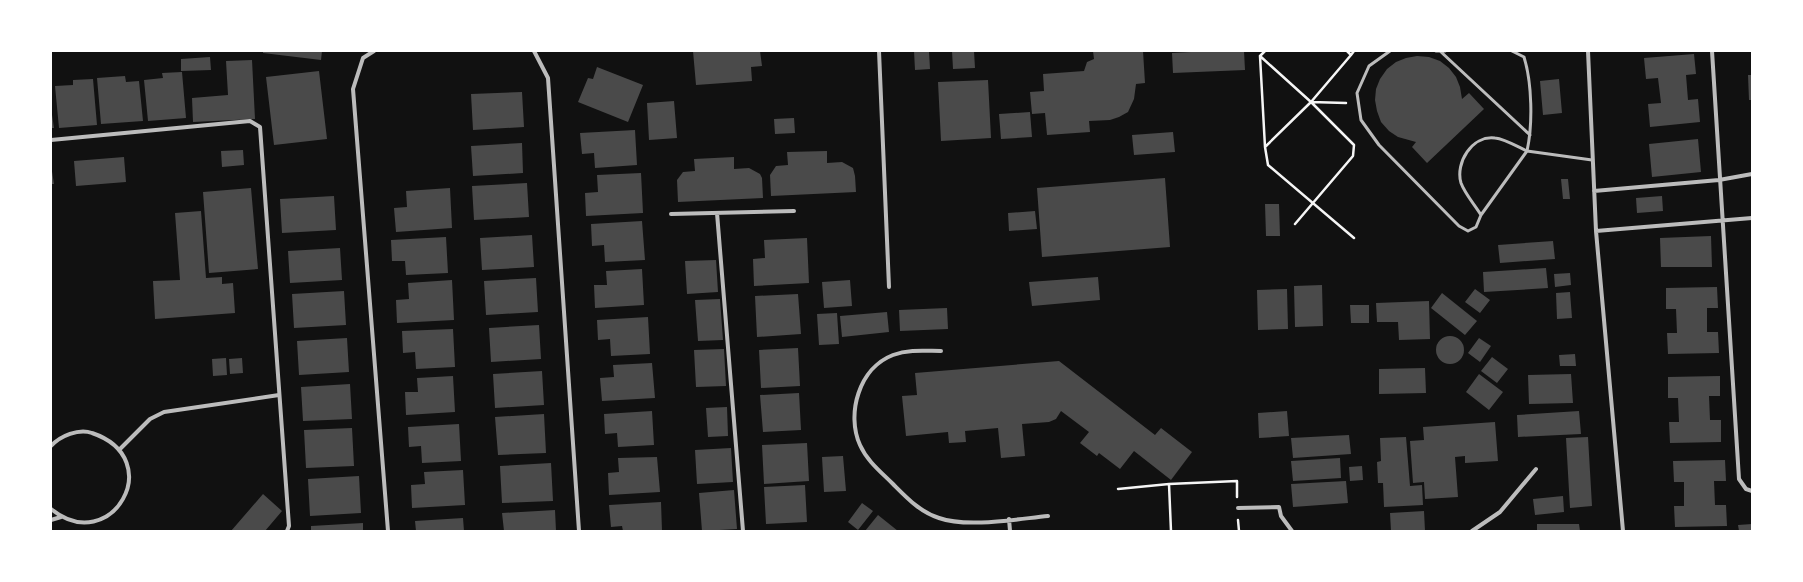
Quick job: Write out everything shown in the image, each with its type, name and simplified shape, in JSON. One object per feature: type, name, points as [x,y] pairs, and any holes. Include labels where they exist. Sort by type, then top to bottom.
[{"type":"street","points":[[374,51],[364,58],[353,89],[388,531]]},
{"type":"street","points":[[534,51],[548,78],[579,531]]},
{"type":"street","points":[[879,51],[889,287]]},
{"type":"street","points":[[1588,51],[1596,231],[1623,531]]},
{"type":"street","points":[[1712,51],[1739,479],[1746,489],[1752,491]]},
{"type":"street","points":[[51,140],[250,121],[260,127],[279,395],[288,483],[289,526],[287,531]]},
{"type":"street","points":[[1594,191],[1719,180],[1752,174]]},
{"type":"street","points":[[671,214],[794,211]]},
{"type":"street","points":[[717,213],[743,531]]},
{"type":"street","points":[[1596,231],[1752,218]]},
{"type":"street","points":[[942,351],[909,351],[892,355],[878,365],[866,378],[858,393],[854,411],[855,428],[860,445],[869,460],[910,502],[929,514],[946,520],[964,523],[1048,516]]},
{"type":"street","points":[[120,449],[150,419],[164,412],[279,395]]},
{"type":"street","points":[[51,446],[55,441],[71,433],[89,432],[106,437],[120,449],[128,465],[130,483],[124,500],[112,513],[97,521],[79,523],[61,517],[51,508]]},
{"type":"street","points":[[1472,531],[1500,512],[1536,469]]},
{"type":"street","points":[[1238,508],[1279,507],[1281,516],[1292,531]]},
{"type":"street","points":[[51,520],[61,517]]},
{"type":"street","points":[[1009,519],[1010,531]]},
{"type":"lane","points":[[1390,51],[1369,66],[1357,93],[1361,120],[1379,145],[1459,226],[1468,231],[1476,227],[1481,215],[1527,151],[1530,135],[1528,70],[1524,57],[1512,51]]},
{"type":"lane","points":[[1436,51],[1445,51]]},
{"type":"lane","points":[[1440,51],[1530,135]]},
{"type":"lane","points":[[1481,215],[1461,183],[1459,166],[1469,148],[1485,139],[1495,138],[1527,151],[1592,160]]},
{"type":"path","points":[[1265,51],[1260,56],[1265,148],[1268,165],[1354,238]]},
{"type":"path","points":[[1347,51],[1351,54]]},
{"type":"path","points":[[1265,148],[1311,102],[1354,51]]},
{"type":"path","points":[[1260,56],[1311,102],[1354,145],[1353,156],[1314,204],[1295,224]]},
{"type":"path","points":[[1311,102],[1359,104]]},
{"type":"path","points":[[1118,489],[1169,484],[1237,481],[1239,531]]},
{"type":"path","points":[[1169,484],[1171,531]]},
{"type":"building","points":[[263,51],[322,51],[321,60],[263,53]]},
{"type":"building","points":[[693,51],[760,51],[762,66],[751,67],[752,81],[696,85]]},
{"type":"building","points":[[914,51],[929,51],[930,69],[915,70]]},
{"type":"building","points":[[952,51],[974,51],[975,68],[953,69]]},
{"type":"building","points":[[1093,51],[1143,51],[1145,83],[1136,84],[1134,99],[1128,112],[1119,117],[1110,120],[1089,121],[1090,132],[1047,135],[1045,113],[1032,114],[1030,92],[1044,91],[1043,74],[1084,71],[1087,62],[1094,59]]},
{"type":"building","points":[[1244,51],[1245,70],[1173,73],[1172,53]]},
{"type":"building","points":[[1694,54],[1696,74],[1686,75],[1688,100],[1698,99],[1700,122],[1650,127],[1648,104],[1661,103],[1658,78],[1646,79],[1644,58]]},
{"type":"building","points":[[1417,56],[1429,57],[1440,61],[1449,68],[1456,77],[1460,87],[1462,99],[1469,93],[1484,109],[1427,163],[1412,147],[1416,142],[1398,137],[1389,131],[1381,122],[1375,100],[1376,89],[1380,79],[1387,69],[1396,62]]},
{"type":"building","points":[[210,57],[211,70],[181,71],[181,59]]},
{"type":"building","points":[[252,60],[255,119],[193,122],[192,98],[228,95],[226,61]]},
{"type":"building","points":[[597,67],[643,85],[628,122],[578,102],[588,78],[593,79]]},
{"type":"building","points":[[319,71],[327,139],[274,145],[266,77]]},
{"type":"building","points":[[182,72],[186,118],[148,121],[144,80],[163,78],[162,73]]},
{"type":"building","points":[[1748,75],[1752,75],[1752,100],[1749,100]]},
{"type":"building","points":[[125,76],[126,82],[139,81],[143,121],[101,124],[97,78]]},
{"type":"building","points":[[93,79],[97,125],[59,128],[55,86],[73,85],[73,80]]},
{"type":"building","points":[[1559,79],[1562,113],[1543,115],[1540,81]]},
{"type":"building","points":[[988,80],[991,138],[941,141],[938,82]]},
{"type":"building","points":[[522,92],[524,127],[473,130],[471,94]]},
{"type":"building","points":[[674,101],[677,138],[649,140],[647,103]]},
{"type":"building","points":[[51,108],[54,128],[51,128]]},
{"type":"building","points":[[1030,112],[1032,137],[1001,139],[999,114]]},
{"type":"building","points":[[794,118],[795,133],[775,134],[774,119]]},
{"type":"building","points":[[635,130],[637,165],[595,168],[594,153],[582,154],[580,133]]},
{"type":"building","points":[[1173,132],[1175,152],[1134,155],[1132,135]]},
{"type":"building","points":[[1698,139],[1701,172],[1652,177],[1649,144]]},
{"type":"building","points":[[522,143],[523,173],[473,176],[471,146]]},
{"type":"building","points":[[243,150],[244,165],[222,167],[221,151]]},
{"type":"building","points":[[827,151],[827,163],[842,162],[853,168],[856,192],[771,196],[770,175],[776,166],[788,165],[787,152]]},
{"type":"building","points":[[124,157],[126,182],[76,186],[74,161]]},
{"type":"building","points":[[734,157],[734,169],[749,168],[760,174],[762,178],[763,198],[678,202],[677,180],[683,172],[695,171],[694,159]]},
{"type":"building","points":[[51,165],[54,184],[51,184]]},
{"type":"building","points":[[641,173],[643,213],[586,216],[585,193],[598,192],[597,175]]},
{"type":"building","points":[[1165,178],[1170,247],[1042,257],[1037,188]]},
{"type":"building","points":[[1561,179],[1568,179],[1570,199],[1563,199]]},
{"type":"building","points":[[527,183],[529,217],[474,220],[472,186]]},
{"type":"building","points":[[251,188],[258,269],[209,273],[203,192]]},
{"type":"building","points":[[450,188],[452,228],[396,232],[394,208],[407,207],[406,191]]},
{"type":"building","points":[[334,196],[336,230],[282,233],[280,199]]},
{"type":"building","points":[[1662,196],[1663,211],[1637,213],[1636,198]]},
{"type":"building","points":[[1265,204],[1279,204],[1280,236],[1266,236]]},
{"type":"building","points":[[201,211],[206,278],[222,277],[222,284],[233,283],[235,313],[155,319],[153,281],[180,280],[175,213]]},
{"type":"building","points":[[1035,211],[1037,229],[1009,231],[1008,213]]},
{"type":"building","points":[[642,221],[645,260],[605,262],[604,245],[592,246],[591,224]]},
{"type":"building","points":[[532,235],[534,267],[482,270],[480,238]]},
{"type":"building","points":[[1711,236],[1712,267],[1661,267],[1660,238]]},
{"type":"building","points":[[446,237],[448,273],[406,275],[405,261],[392,261],[391,240]]},
{"type":"building","points":[[807,238],[809,283],[754,286],[753,259],[765,258],[764,240]]},
{"type":"building","points":[[1553,241],[1555,259],[1500,263],[1498,245]]},
{"type":"building","points":[[340,248],[342,280],[290,283],[288,251]]},
{"type":"building","points":[[716,260],[718,292],[687,294],[685,261]]},
{"type":"building","points":[[1546,268],[1548,288],[1484,292],[1483,272]]},
{"type":"building","points":[[642,269],[644,305],[595,308],[594,285],[607,285],[606,271]]},
{"type":"building","points":[[1570,273],[1571,285],[1555,287],[1554,274]]},
{"type":"building","points":[[1098,277],[1100,300],[1032,306],[1029,282]]},
{"type":"building","points":[[536,278],[538,312],[486,315],[484,281]]},
{"type":"building","points":[[452,280],[454,320],[397,323],[396,300],[409,299],[408,283]]},
{"type":"building","points":[[850,280],[852,306],[824,308],[822,282]]},
{"type":"building","points":[[1322,285],[1323,326],[1295,327],[1294,286]]},
{"type":"building","points":[[1717,287],[1718,308],[1707,308],[1707,332],[1718,332],[1719,353],[1668,354],[1667,333],[1677,333],[1676,309],[1666,309],[1666,288]]},
{"type":"building","points":[[1287,289],[1288,329],[1258,330],[1257,290]]},
{"type":"building","points":[[1475,289],[1490,300],[1480,313],[1465,302]]},
{"type":"building","points":[[344,291],[346,325],[294,328],[292,294]]},
{"type":"building","points":[[1570,292],[1572,318],[1557,319],[1556,293]]},
{"type":"building","points":[[1442,293],[1477,321],[1465,335],[1431,308]]},
{"type":"building","points":[[798,294],[801,334],[757,337],[755,296]]},
{"type":"building","points":[[720,299],[723,340],[698,341],[695,300]]},
{"type":"building","points":[[1429,301],[1430,339],[1399,340],[1398,322],[1377,322],[1376,303]]},
{"type":"building","points":[[1350,305],[1369,305],[1369,323],[1351,323]]},
{"type":"building","points":[[947,308],[948,329],[900,331],[899,310]]},
{"type":"building","points":[[887,312],[889,332],[842,337],[840,316]]},
{"type":"building","points":[[837,313],[839,344],[819,345],[817,314]]},
{"type":"building","points":[[648,317],[650,354],[611,356],[610,339],[598,340],[597,320]]},
{"type":"building","points":[[539,325],[541,359],[491,362],[489,328]]},
{"type":"building","points":[[453,329],[455,367],[416,369],[415,352],[403,353],[402,331]]},
{"type":"building","points":[[1450,336],[1460,340],[1464,350],[1460,360],[1450,364],[1440,360],[1436,350],[1440,340]]},
{"type":"building","points":[[347,338],[349,372],[299,375],[297,341]]},
{"type":"building","points":[[1479,338],[1491,346],[1480,362],[1468,353]]},
{"type":"building","points":[[798,348],[800,386],[761,388],[759,350]]},
{"type":"building","points":[[724,349],[726,386],[696,387],[694,350]]},
{"type":"building","points":[[1575,354],[1576,366],[1560,366],[1559,355]]},
{"type":"building","points":[[1492,357],[1508,369],[1497,383],[1481,371]]},
{"type":"building","points":[[226,358],[227,375],[213,376],[212,359]]},
{"type":"building","points":[[242,358],[243,373],[230,374],[229,359]]},
{"type":"building","points":[[1059,361],[1155,435],[1161,428],[1192,452],[1171,480],[1134,451],[1120,469],[1099,453],[1097,456],[1080,443],[1089,432],[1061,411],[1056,419],[1049,422],[1022,424],[1025,456],[1001,458],[998,428],[965,431],[966,442],[949,443],[948,432],[906,436],[902,396],[917,395],[915,373]]},
{"type":"building","points":[[652,363],[655,398],[602,401],[600,378],[614,377],[613,365]]},
{"type":"building","points":[[1425,368],[1426,393],[1379,394],[1379,369]]},
{"type":"building","points":[[542,371],[544,405],[495,408],[493,374]]},
{"type":"building","points":[[1479,374],[1503,392],[1489,410],[1466,392]]},
{"type":"building","points":[[1571,374],[1573,403],[1529,404],[1528,375]]},
{"type":"building","points":[[453,376],[455,412],[406,415],[405,392],[418,392],[417,378]]},
{"type":"building","points":[[1720,376],[1720,396],[1709,396],[1710,420],[1721,420],[1721,442],[1670,443],[1669,422],[1679,422],[1678,398],[1668,398],[1668,377]]},
{"type":"building","points":[[350,384],[352,419],[303,421],[301,387]]},
{"type":"building","points":[[799,393],[801,430],[763,432],[760,395]]},
{"type":"building","points":[[727,407],[728,436],[708,437],[706,408]]},
{"type":"building","points":[[652,411],[654,445],[618,447],[617,433],[605,434],[604,414]]},
{"type":"building","points":[[1287,411],[1289,436],[1259,438],[1258,413]]},
{"type":"building","points":[[1579,411],[1581,434],[1518,437],[1517,415]]},
{"type":"building","points":[[544,414],[546,453],[498,455],[495,417]]},
{"type":"building","points":[[1495,422],[1498,461],[1465,463],[1465,456],[1455,457],[1458,497],[1425,499],[1424,482],[1413,483],[1410,441],[1424,440],[1423,427]]},
{"type":"building","points":[[459,424],[461,461],[422,463],[421,446],[409,447],[408,427]]},
{"type":"building","points":[[352,428],[354,466],[306,468],[304,430]]},
{"type":"building","points":[[1349,435],[1351,454],[1293,458],[1291,438]]},
{"type":"building","points":[[1406,437],[1410,486],[1422,485],[1423,505],[1384,507],[1383,483],[1378,483],[1377,462],[1381,461],[1380,438]]},
{"type":"building","points":[[1588,437],[1592,506],[1570,508],[1566,438]]},
{"type":"building","points":[[807,443],[809,481],[764,484],[762,445]]},
{"type":"building","points":[[731,448],[733,482],[697,484],[695,450]]},
{"type":"building","points":[[843,456],[846,491],[824,492],[822,457]]},
{"type":"building","points":[[657,457],[660,492],[609,495],[608,473],[619,472],[618,458]]},
{"type":"building","points":[[1340,458],[1341,478],[1293,481],[1291,461]]},
{"type":"building","points":[[1725,460],[1726,481],[1714,481],[1715,505],[1726,505],[1727,526],[1675,527],[1674,506],[1684,506],[1684,482],[1674,482],[1673,461]]},
{"type":"building","points":[[551,463],[553,501],[502,503],[500,466]]},
{"type":"building","points":[[1362,466],[1363,480],[1350,481],[1349,467]]},
{"type":"building","points":[[463,470],[465,505],[412,508],[411,485],[425,484],[424,472]]},
{"type":"building","points":[[359,476],[361,513],[310,516],[308,479]]},
{"type":"building","points":[[1346,481],[1348,503],[1293,507],[1291,484]]},
{"type":"building","points":[[805,485],[807,522],[766,524],[764,487]]},
{"type":"building","points":[[734,490],[737,529],[702,531],[699,493]]},
{"type":"building","points":[[263,494],[282,511],[265,531],[231,531]]},
{"type":"building","points":[[1563,496],[1564,512],[1535,515],[1533,499]]},
{"type":"building","points":[[661,502],[662,531],[623,531],[622,526],[611,527],[609,505]]},
{"type":"building","points":[[862,503],[873,511],[858,530],[848,522]]},
{"type":"building","points":[[555,510],[556,531],[504,531],[502,513]]},
{"type":"building","points":[[1424,511],[1425,531],[1391,531],[1390,513]]},
{"type":"building","points":[[878,515],[898,531],[865,531]]},
{"type":"building","points":[[463,518],[464,531],[416,531],[415,521]]},
{"type":"building","points":[[363,523],[363,531],[311,531],[311,526]]},
{"type":"building","points":[[1537,524],[1579,524],[1580,531],[1537,531]]},
{"type":"building","points":[[1752,524],[1752,531],[1739,531],[1738,525]]}]
